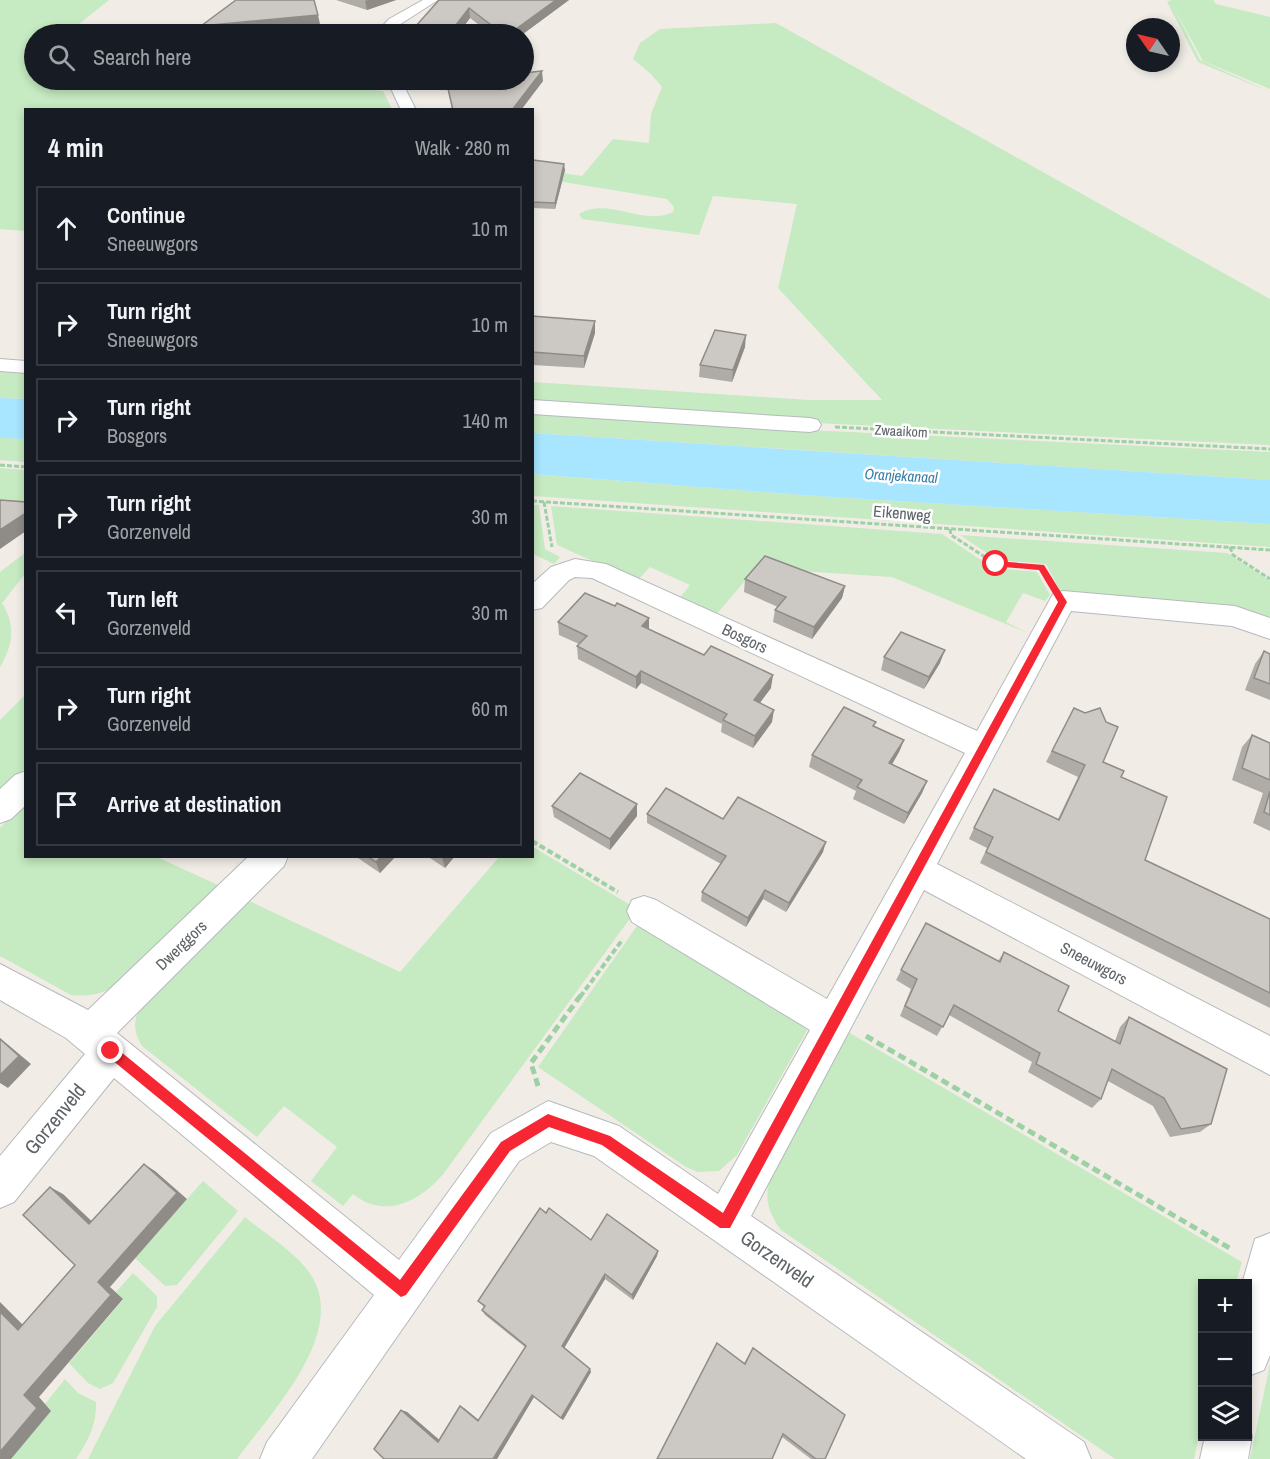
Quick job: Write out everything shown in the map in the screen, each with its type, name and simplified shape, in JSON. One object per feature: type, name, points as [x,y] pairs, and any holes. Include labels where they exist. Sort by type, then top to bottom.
[{"type":"street","points":[[392,24],[432,0]]},
{"type":"street","points":[[399,90],[409,108]]},
{"type":"street","points":[[0,365],[24,367]]},
{"type":"street","points":[[534,407],[810,425]]},
{"type":"street","points":[[534,599],[566,568],[576,565]]},
{"type":"street","name":"Bosgors","points":[[576,565],[597,570],[984,748]]},
{"type":"street","points":[[725,1223],[1063,602],[1236,616],[1270,629]]},
{"type":"street","points":[[0,810],[24,786]]},
{"type":"street","name":"Dwerggors","points":[[100,1042],[270,858]]},
{"type":"street","name":"Sneeuwgors","points":[[918,870],[1270,1056]]},
{"type":"street","points":[[644,911],[836,1022]]},
{"type":"street","points":[[0,981],[100,1042],[401,1290]]},
{"type":"street","name":"Gorzenveld","points":[[0,1188],[100,1042]]},
{"type":"street","points":[[284,1459],[401,1290],[506,1147],[548,1121]]},
{"type":"street","name":"Gorzenveld","points":[[548,1121],[605,1140],[1067,1459]]},
{"type":"street","points":[[1252,1336],[1268,1262]]},
{"type":"street","points":[[1224,1459],[1228,1441]]},
{"type":"path","name":"Zwaaikom","points":[[810,425],[1270,449]]},
{"type":"path","points":[[0,465],[24,467]]},
{"type":"path","name":"Eikenweg","points":[[534,501],[1270,550]]},
{"type":"path","points":[[544,502],[549,543],[553,549],[576,565]]},
{"type":"path","points":[[950,529],[951,535],[996,564],[1041,567],[1063,602]]},
{"type":"path","points":[[1230,548],[1233,555],[1270,579]]},
{"type":"path","points":[[534,842],[646,908],[531,1063],[548,1121]]},
{"type":"path","points":[[836,1022],[1268,1262]]},
{"type":"green space","points":[[0,0],[109,0],[79,24],[24,24],[24,90],[375,90],[383,91],[392,108],[24,108],[24,231],[0,229]]},
{"type":"green space","points":[[1171,0],[1213,0],[1216,4],[1270,17],[1270,89],[1203,61],[1174,8],[1179,18],[1175,18],[1167,2]]},
{"type":"green space","points":[[1180,20],[1200,60],[1270,92],[1198,62],[1180,27]]},
{"type":"green space","points":[[776,23],[1270,299],[1270,445],[775,421],[534,404],[534,382],[809,400],[882,400],[778,288],[797,204],[713,196],[699,235],[582,219],[579,214],[590,209],[614,209],[662,216],[673,212],[674,207],[667,199],[534,177],[536,169],[582,176],[613,139],[649,143],[651,114],[662,87],[633,59],[640,43],[660,29]]},
{"type":"green space","points":[[0,369],[24,371],[24,399],[0,398]]},
{"type":"green space","points":[[534,410],[766,428],[1270,452],[1270,480],[534,433]]},
{"type":"green space","points":[[0,438],[24,439],[24,462],[0,460]]},
{"type":"green space","points":[[0,468],[24,470],[24,513],[0,512]]},
{"type":"green space","points":[[534,474],[816,496],[1270,524],[1270,547],[534,496]]},
{"type":"green space","points":[[534,505],[539,505],[545,549],[560,557],[554,564],[534,554]]},
{"type":"green space","points":[[551,506],[942,534],[993,568],[1037,572],[1050,595],[1045,601],[1023,593],[1006,622],[1028,633],[892,577],[756,568],[715,616],[678,600],[690,585],[650,567],[637,581],[557,545]]},
{"type":"green space","points":[[960,535],[1227,553],[1270,581],[1270,619],[1237,607],[1063,596],[1046,564],[997,560]]},
{"type":"green space","points":[[24,554],[24,575],[2,603],[9,619],[11,635],[8,651],[0,667],[0,572]]},
{"type":"green space","points":[[24,696],[24,769],[0,794],[0,720]]},
{"type":"green space","points":[[24,803],[24,858],[159,858],[220,886],[116,986],[95,994],[71,995],[0,956],[0,828]]},
{"type":"green space","points":[[534,848],[637,909],[444,1173],[425,1192],[402,1204],[377,1206],[353,1194],[343,1206],[311,1181],[337,1147],[284,1106],[257,1137],[142,1046],[136,1032],[135,1024],[139,1009],[247,900],[400,972],[498,858],[534,858]]},
{"type":"green space","points":[[639,923],[810,1025],[737,1155],[719,1171],[698,1172],[686,1167],[538,1067]]},
{"type":"green space","points":[[848,1032],[1242,1262],[1237,1279],[1198,1279],[1198,1440],[1194,1459],[1115,1459],[781,1230],[769,1208],[767,1197],[769,1184]]},
{"type":"green space","points":[[203,1181],[238,1211],[177,1285],[165,1286],[135,1258]]},
{"type":"green space","points":[[245,1217],[299,1260],[318,1290],[321,1315],[315,1341],[303,1368],[287,1393],[237,1459],[88,1459],[155,1326]]},
{"type":"green space","points":[[133,1273],[157,1296],[157,1307],[113,1383],[100,1389],[88,1383],[69,1363],[123,1300],[116,1292]]},
{"type":"green space","points":[[1270,1364],[1270,1459],[1250,1459]]},
{"type":"green space","points":[[65,1379],[78,1393],[96,1402],[91,1432],[76,1459],[11,1459],[45,1404]]},
{"type":"water","points":[[0,398],[24,399],[24,439],[0,438]]},
{"type":"water","name":"Oranjekanaal","points":[[534,433],[1270,480],[1270,524],[816,496],[534,474]]},
{"type":"building","points":[[236,0],[314,0],[318,15],[222,24],[204,24]]},
{"type":"building","points":[[439,0],[556,0],[523,24],[490,24],[469,8],[457,24],[418,24]]},
{"type":"building","points":[[542,71],[534,81],[534,72]]},
{"type":"building","points":[[448,90],[527,90],[514,108],[453,108]]},
{"type":"building","points":[[534,160],[564,164],[555,203],[534,202]]},
{"type":"building","points":[[534,316],[595,321],[584,356],[534,352]]},
{"type":"building","points":[[715,330],[746,335],[733,370],[700,365]]},
{"type":"building","points":[[0,500],[24,502],[24,514],[0,530]]},
{"type":"building","points":[[765,556],[845,586],[814,627],[775,610],[786,597],[745,579]]},
{"type":"building","points":[[585,593],[615,606],[617,603],[649,618],[642,626],[704,655],[711,646],[773,675],[754,700],[774,710],[755,736],[723,720],[727,714],[641,671],[636,677],[577,646],[587,636],[558,622]]},
{"type":"building","points":[[901,632],[945,650],[929,677],[884,657]]},
{"type":"building","points":[[1264,651],[1270,654],[1270,684],[1254,678]]},
{"type":"building","points":[[844,707],[876,722],[873,726],[904,740],[889,763],[927,781],[908,813],[857,787],[862,780],[812,755]]},
{"type":"building","points":[[1074,708],[1085,713],[1100,708],[1106,722],[1118,727],[1103,762],[1124,771],[1121,777],[1167,797],[1145,860],[1270,919],[1270,993],[986,852],[993,837],[974,828],[994,789],[1059,820],[1085,765],[1052,751]]},
{"type":"building","points":[[1252,735],[1270,743],[1270,780],[1242,768]]},
{"type":"building","points":[[580,773],[637,804],[610,839],[552,806]]},
{"type":"building","points":[[666,788],[723,819],[738,797],[826,842],[789,903],[765,890],[748,918],[702,892],[726,856],[647,814]]},
{"type":"building","points":[[1270,791],[1270,815],[1264,812]]},
{"type":"building","points":[[926,923],[1000,962],[1004,952],[1069,986],[1058,1011],[1120,1044],[1129,1017],[1227,1069],[1211,1124],[1181,1129],[1164,1098],[1112,1069],[1101,1099],[1036,1064],[1040,1053],[954,1005],[943,1027],[905,1006],[917,979],[901,970]]},
{"type":"building","points":[[0,1039],[19,1056],[0,1075]]},
{"type":"building","points":[[144,1164],[177,1193],[98,1282],[111,1295],[24,1395],[37,1408],[0,1452],[0,1312],[18,1330],[75,1265],[23,1215],[50,1187],[89,1224]]},
{"type":"building","points":[[540,1208],[546,1213],[549,1208],[591,1240],[607,1214],[658,1251],[632,1295],[605,1274],[562,1346],[590,1369],[561,1418],[532,1395],[493,1459],[384,1459],[374,1449],[401,1410],[438,1442],[460,1406],[478,1421],[526,1346],[482,1310],[485,1306],[478,1301]]},
{"type":"building","points":[[717,1343],[745,1364],[753,1348],[845,1415],[825,1459],[816,1459],[783,1434],[772,1459],[657,1459]]},
{"type":"route","points":[[111,1051],[401,1290],[506,1147],[548,1121],[605,1140],[725,1223],[1063,602],[1041,567],[996,564]]}]
